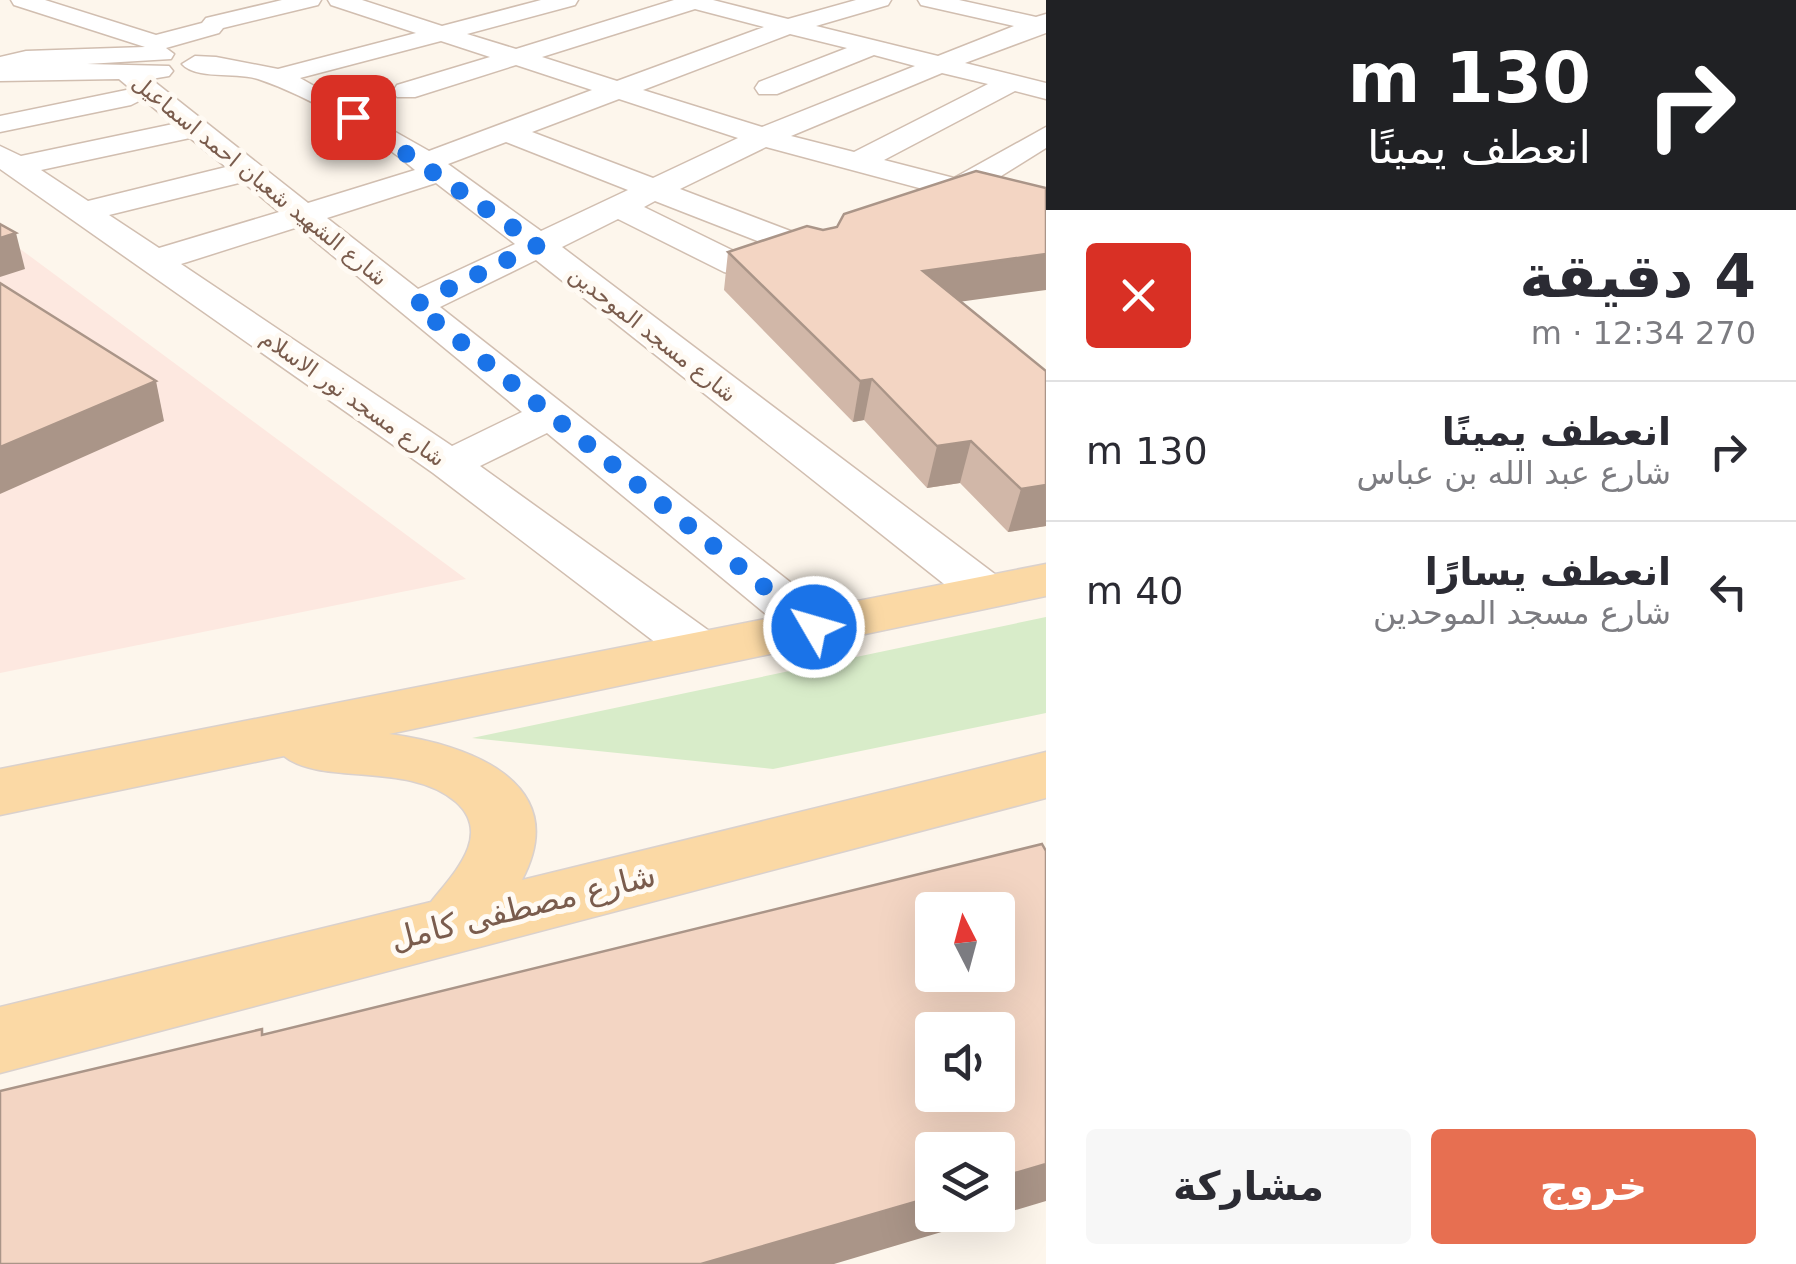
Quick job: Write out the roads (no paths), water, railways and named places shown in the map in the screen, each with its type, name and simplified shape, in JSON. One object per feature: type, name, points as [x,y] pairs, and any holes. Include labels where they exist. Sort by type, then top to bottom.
[{"type":"main road","points":[[0,792],[1046,580]]},
{"type":"main road","points":[[267,738],[435,762],[454,768],[485,789],[497,805],[504,845],[496,866],[454,925]]},
{"type":"main road","name":"شارع مصطفى كامل","points":[[0,1040],[1046,775]]},
{"type":"street","name":"شارع مسجد الموحدين","points":[[22,0],[100,22],[193,60],[247,67],[265,62],[431,168],[538,245],[986,592]]},
{"type":"street","points":[[50,6],[80,0]]},
{"type":"street","points":[[155,43],[211,28],[214,22],[310,0]]},
{"type":"street","points":[[265,62],[346,58],[567,0]]},
{"type":"street","points":[[821,0],[904,20]]},
{"type":"street","points":[[154,261],[302,215],[431,168],[506,132],[786,26],[880,0]]},
{"type":"street","points":[[930,0],[1039,31]]},
{"type":"street","points":[[385,15],[430,4]]},
{"type":"street","points":[[346,58],[396,83],[512,58],[657,14],[694,7],[1046,90]]},
{"type":"street","points":[[343,12],[385,15],[764,137],[1046,212]]},
{"type":"street","points":[[100,22],[133,15]]},
{"type":"street","points":[[415,305],[764,137],[992,42],[1039,31]]},
{"type":"street","points":[[957,33],[992,42]]},
{"type":"street","points":[[768,88],[872,47]]},
{"type":"street","points":[[1,66],[26,58],[193,60]]},
{"type":"street","points":[[0,124],[139,82],[193,60]]},
{"type":"street","points":[[1,66],[139,82]]},
{"type":"street","name":"شارع الشهيد شعبان احمد اسماعيل","points":[[139,82],[814,627]]},
{"type":"street","points":[[856,162],[1012,82]]},
{"type":"street","points":[[8,161],[196,128]]},
{"type":"street","points":[[506,132],[818,253]]},
{"type":"street","points":[[958,189],[1046,136]]},
{"type":"street","name":"شارع مسجد نور الاسلام","points":[[8,161],[449,464],[700,650]]},
{"type":"street","points":[[84,212],[248,171]]},
{"type":"street","points":[[606,212],[736,265]]},
{"type":"street","points":[[606,212],[670,270]]},
{"type":"street","points":[[449,464],[548,416]]}]
